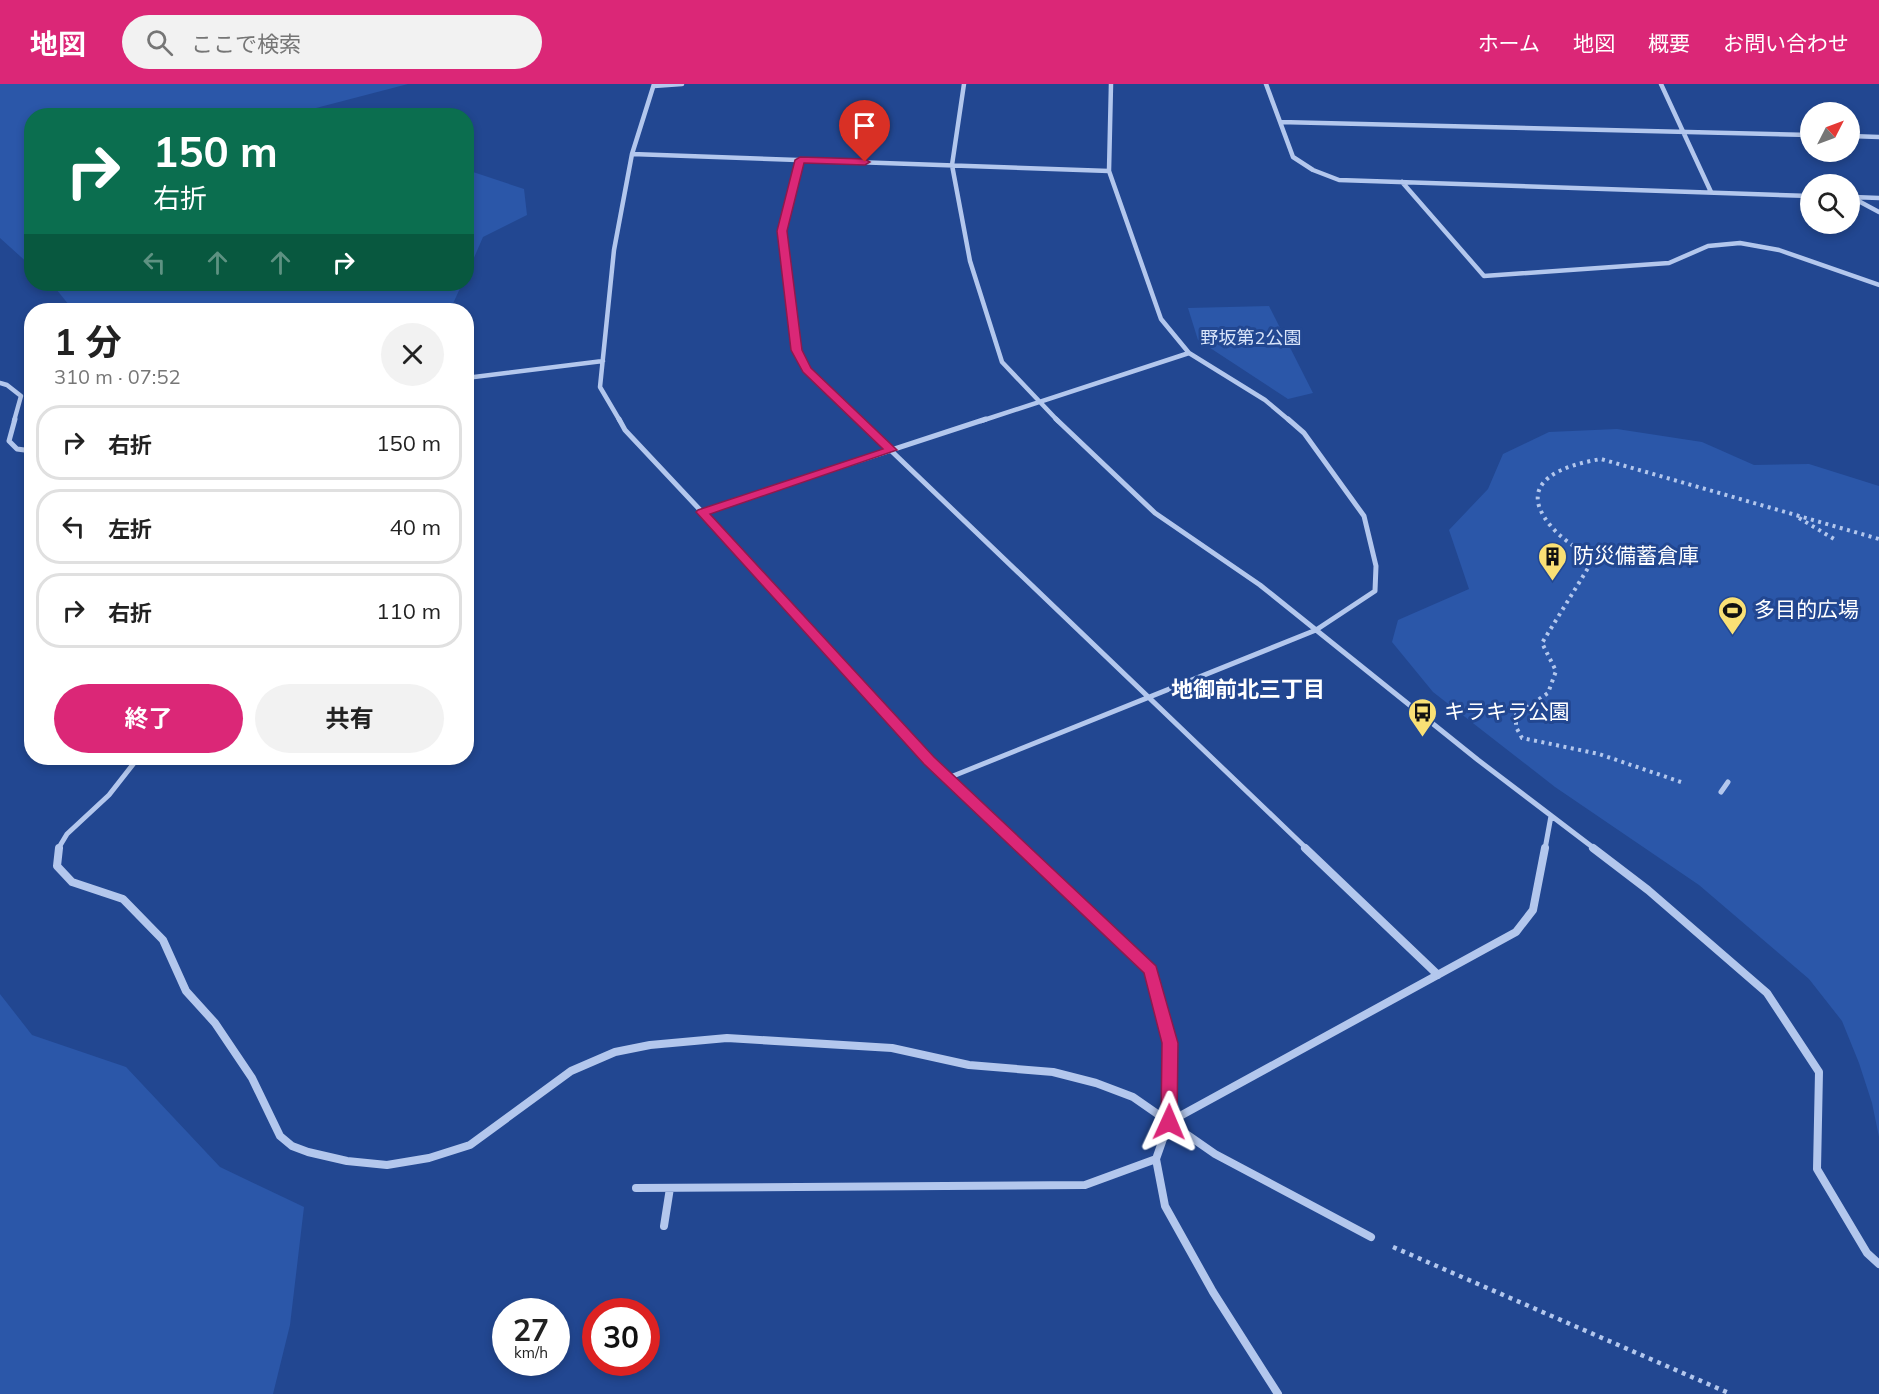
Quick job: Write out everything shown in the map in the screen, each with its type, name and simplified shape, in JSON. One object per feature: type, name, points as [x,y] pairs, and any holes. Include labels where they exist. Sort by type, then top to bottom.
[{"type":"street","points":[[682,84],[654,85],[632,154],[614,250],[600,387],[625,430],[948,778],[1151,970],[1170,1043],[1169,1122],[1156,1159],[1165,1206],[1213,1292],[1278,1394]]},
{"type":"street","points":[[964,84],[952,165],[970,261],[1002,362],[1038,402],[1155,513],[1260,585],[1648,890],[1767,993],[1819,1072],[1817,1169],[1868,1253],[1879,1264]]},
{"type":"street","points":[[948,778],[1316,630],[1375,591],[1376,566],[1364,516],[1304,433],[1265,400],[1189,353],[1161,319],[1109,171],[1111,84]]},
{"type":"street","points":[[1266,84],[1293,157],[1313,170],[1339,180],[1800,195]]},
{"type":"street","points":[[1661,84],[1711,192]]},
{"type":"street","points":[[1280,122],[1800,135]]},
{"type":"street","points":[[1860,136],[1879,137]]},
{"type":"street","points":[[632,154],[1109,171]]},
{"type":"street","points":[[800,160],[782,231],[797,350],[807,370],[1438,975]]},
{"type":"street","points":[[1402,182],[1484,276],[1669,263],[1708,246],[1740,243],[1779,250],[1879,285]]},
{"type":"street","points":[[1860,197],[1879,198]]},
{"type":"street","points":[[1860,202],[1879,212]]},
{"type":"street","points":[[702,512],[1189,353]]},
{"type":"street","points":[[474,377],[603,361]]},
{"type":"street","points":[[0,383],[8,385],[21,396],[19,411],[11,426],[9,441],[17,449],[24,450]]},
{"type":"street","points":[[133,765],[109,795],[67,834],[57,850],[57,866],[72,882],[123,899],[163,940],[186,991],[215,1023],[252,1078],[280,1136],[292,1146],[347,1161],[387,1165],[429,1158],[470,1145],[571,1071],[615,1052],[650,1045],[727,1038],[810,1041],[892,1048],[969,1065],[1053,1072],[1133,1097],[1215,1155],[1371,1237]]},
{"type":"street","points":[[1721,792],[1728,782]]},
{"type":"street","points":[[1169,1122],[1516,932],[1533,910],[1551,816]]},
{"type":"street","points":[[636,1188],[1085,1185],[1156,1159]]},
{"type":"street","points":[[664,1226],[669,1188]]},
{"type":"path","points":[[1681,782],[1599,754],[1522,738],[1516,727],[1516,715],[1548,693],[1556,671],[1542,643],[1593,560],[1550,525],[1540,510],[1537,496],[1544,481],[1556,470],[1576,462],[1601,459],[1879,539]]},
{"type":"path","points":[[1790,513],[1834,539]]},
{"type":"path","points":[[1371,1237],[1731,1394]]},
{"type":"green space","points":[[0,84],[408,84],[316,108],[24,108],[24,260],[0,238]]},
{"type":"green space","points":[[474,172],[524,189],[527,215],[483,237],[474,258]]},
{"type":"green space","points":[[58,291],[459,291],[453,303],[67,303]]},
{"type":"green space","name":"野坂第2公園","points":[[1269,306],[1313,393],[1288,399],[1198,340],[1188,308]]},
{"type":"green space","points":[[1617,429],[1702,442],[1754,465],[1809,464],[1879,486],[1879,1137],[1872,1103],[1842,1021],[1809,979],[1699,885],[1555,787],[1433,692],[1392,642],[1398,620],[1469,589],[1449,530],[1488,489],[1503,454],[1549,432]]},
{"type":"green space","points":[[0,994],[32,1035],[126,1067],[220,1167],[304,1207],[290,1325],[273,1394],[0,1394]]},
{"type":"place","name":"防災備蓄倉庫","points":[[1552,582]]},
{"type":"place","name":"多目的広場","points":[[1733,636]]},
{"type":"place","name":"キラキラ公園","points":[[1423,738]]},
{"type":"district","name":"地御前北三丁目","points":[[1248,689]]},
{"type":"route","points":[[865,162],[800,160],[782,231],[797,350],[807,370],[891,450],[702,512],[929,760],[1151,970],[1170,1043],[1169,1122]]}]
